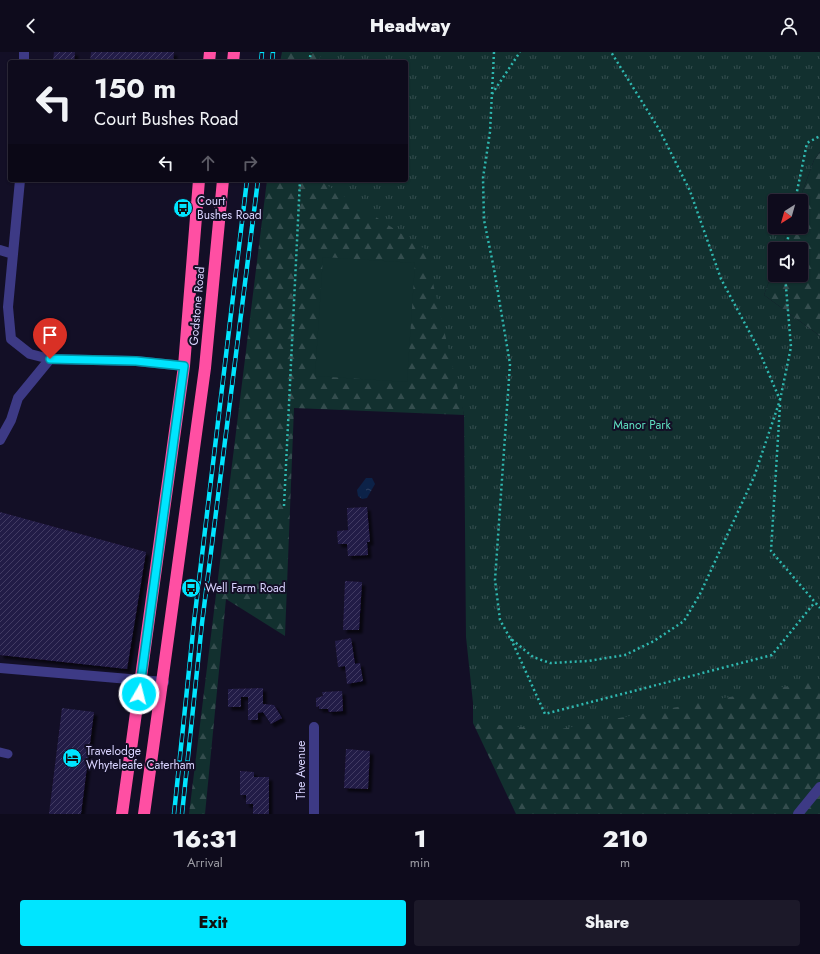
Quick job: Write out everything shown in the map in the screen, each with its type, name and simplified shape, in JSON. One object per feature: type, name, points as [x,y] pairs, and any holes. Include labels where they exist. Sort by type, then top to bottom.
[{"type":"highway","name":"Godstone Road","points":[[122,814],[184,366],[199,182]]},
{"type":"highway","name":"Godstone Road","points":[[144,814],[164,682],[205,368],[222,182]]},
{"type":"street","points":[[20,182],[8,307],[11,339],[30,354],[50,359],[136,361],[184,366]]},
{"type":"street","points":[[0,250],[13,254]]},
{"type":"street","points":[[0,440],[11,420],[18,398],[50,359]]},
{"type":"street","points":[[0,668],[125,680],[141,679],[164,682]]},
{"type":"street","name":"The Avenue","points":[[314,727],[314,814]]},
{"type":"street","points":[[798,814],[820,787]]},
{"type":"path","points":[[494,52],[490,132],[483,178],[484,220],[510,364],[495,580],[500,620],[510,638],[545,714],[772,655],[815,602]]},
{"type":"path","points":[[492,95],[520,52]]},
{"type":"path","points":[[611,52],[659,128],[690,191],[721,279],[757,346],[780,400],[771,550],[820,608]]},
{"type":"path","points":[[796,194],[806,143],[820,136]]},
{"type":"path","points":[[284,506],[300,182]]},
{"type":"path","points":[[510,638],[533,657],[550,663],[588,662],[625,655],[654,641],[684,621],[700,594],[754,477],[780,400],[791,347],[786,282]]},
{"type":"green space","points":[[282,52],[366,52],[369,60],[280,60]]},
{"type":"green space","name":"Manor Park","points":[[321,52],[820,52],[820,152],[814,160],[802,194],[768,194],[768,234],[786,234],[784,242],[768,242],[769,282],[764,295],[820,336],[820,680],[556,730],[473,723],[473,703],[466,637],[464,415],[425,249],[322,182],[408,182],[408,60],[319,60]]},
{"type":"green space","points":[[408,91],[464,415],[294,408],[285,636],[226,599],[205,814],[189,814],[267,182],[408,182]]},
{"type":"green space","points":[[820,152],[820,336],[764,295],[769,282],[808,282],[808,242],[784,242],[786,234],[808,234],[808,194],[802,194],[814,160]]},
{"type":"green space","points":[[323,257],[415,263],[407,382],[315,376]]},
{"type":"green space","points":[[820,606],[820,814],[516,814],[473,723],[473,703]]},
{"type":"water","points":[[366,478],[372,478],[375,484],[367,498],[362,499],[358,496],[357,490]]},
{"type":"building","points":[[54,52],[75,52],[74,60],[53,60]]},
{"type":"building","points":[[91,52],[174,52],[173,60],[90,60]]},
{"type":"building","points":[[367,507],[370,542],[367,542],[368,555],[348,556],[347,544],[338,544],[337,531],[348,530],[347,508]]},
{"type":"building","points":[[0,512],[146,552],[127,669],[0,655]]},
{"type":"building","points":[[345,581],[362,582],[359,630],[343,630]]},
{"type":"building","points":[[351,638],[355,664],[360,663],[363,681],[347,684],[345,666],[338,667],[335,641]]},
{"type":"building","points":[[263,688],[263,704],[274,705],[282,718],[271,724],[263,712],[258,713],[258,720],[248,720],[248,697],[241,697],[241,707],[228,707],[228,689]]},
{"type":"building","points":[[342,691],[343,711],[329,712],[328,709],[319,709],[319,706],[316,707],[316,698],[323,696],[322,692]]},
{"type":"building","name":"Travelodge Whyteleafe Caterham","points":[[62,708],[94,712],[81,814],[49,814]]},
{"type":"building","points":[[346,749],[370,751],[368,789],[344,788]]},
{"type":"building","points":[[240,771],[254,772],[254,777],[269,777],[269,814],[253,814],[253,804],[246,804],[246,795],[240,795]]},
{"type":"railway","points":[[261,60],[262,52]]},
{"type":"railway","points":[[272,60],[273,52]]},
{"type":"railway","points":[[174,814],[194,622],[247,182]]},
{"type":"railway","points":[[182,814],[202,623],[258,182]]},
{"type":"place","name":"Court Bushes Road","points":[[183,208]]},
{"type":"place","name":"Well Farm Road","points":[[191,588]]},
{"type":"place","name":"Travelodge Whyteleafe Caterham","points":[[72,758]]},
{"type":"route","points":[[50,359],[136,361],[184,366],[139,694]]}]
